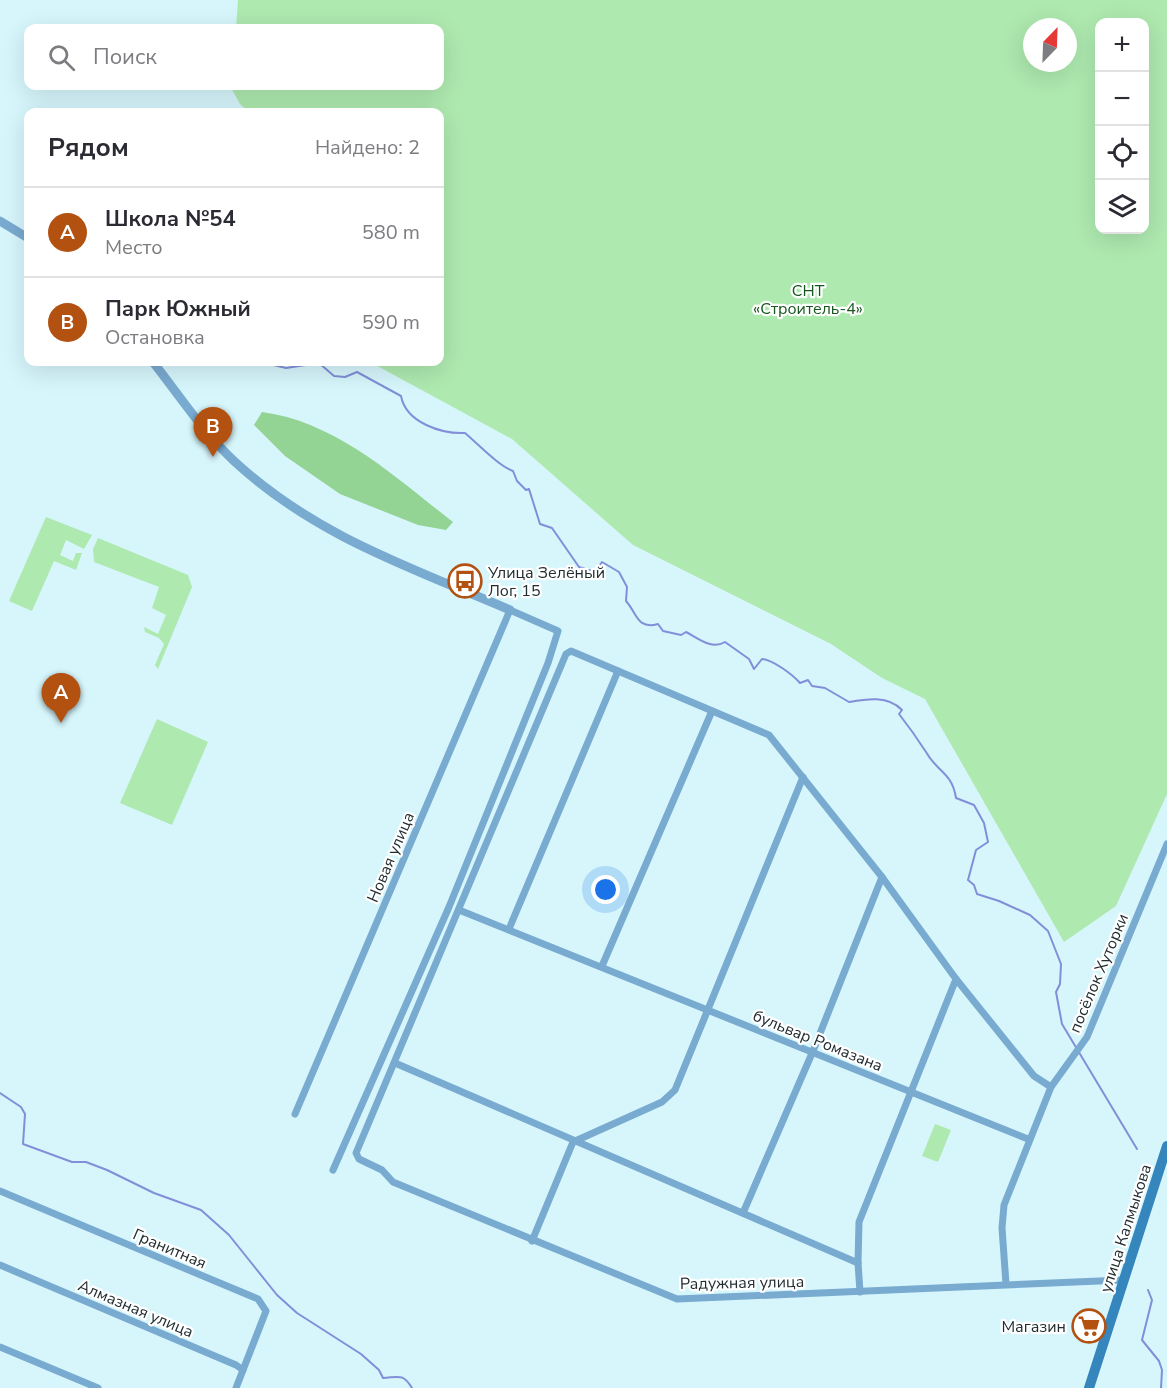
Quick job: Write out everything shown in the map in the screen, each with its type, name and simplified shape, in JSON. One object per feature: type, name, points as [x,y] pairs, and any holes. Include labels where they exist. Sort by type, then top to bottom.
[{"type":"main road","name":"улица Калмыкова","points":[[1089,1388],[1167,1146]]},
{"type":"street","points":[[0,221],[24,236]]},
{"type":"street","points":[[156,366],[222,448],[286,503],[325,529],[558,631],[548,663],[453,896],[333,1170]]},
{"type":"street","name":"Новая улица","points":[[295,1114],[510,610]]},
{"type":"street","points":[[858,1263],[573,1142],[395,1063],[567,653],[572,652],[768,735],[882,877],[956,979],[1034,1076],[1051,1087]]},
{"type":"street","points":[[509,929],[618,671]]},
{"type":"street","points":[[602,966],[712,711]]},
{"type":"street","points":[[532,1241],[573,1142],[669,1097],[675,1090],[803,777]]},
{"type":"street","name":"посёлок Хуторки","points":[[1028,1139],[1051,1087],[1087,1037],[1167,844]]},
{"type":"street","points":[[743,1213],[813,1051],[882,877]]},
{"type":"street","name":"бульвар Ромазана","points":[[459,910],[1028,1139]]},
{"type":"street","points":[[860,1292],[859,1222],[956,979]]},
{"type":"street","name":"Радужная улица","points":[[395,1063],[357,1148],[357,1156],[382,1170],[393,1182],[676,1299],[1124,1280]]},
{"type":"street","points":[[1006,1284],[1002,1228],[1004,1204],[1028,1139]]},
{"type":"street","name":"Гранитная","points":[[0,1191],[258,1299],[266,1311],[243,1370]]},
{"type":"street","name":"Алмазная улица","points":[[0,1265],[243,1370]]},
{"type":"street","points":[[0,1347],[98,1388]]},
{"type":"street","points":[[236,1388],[243,1370]]},
{"type":"green space","name":"СНТ «Строитель-4»","points":[[238,0],[1167,0],[1167,794],[1116,906],[1064,942],[925,699],[882,678],[831,644],[633,545],[512,439],[377,366],[444,366],[444,108],[244,108],[232,90],[444,90],[444,24],[236,24]]},
{"type":"green space","points":[[262,412],[315,427],[340,440],[387,470],[453,522],[446,530],[418,525],[340,494],[285,456],[254,425]]},
{"type":"green space","points":[[46,517],[92,535],[84,549],[66,540],[60,555],[73,561],[76,553],[82,553],[76,570],[54,561],[32,611],[9,601]]},
{"type":"green space","points":[[98,538],[188,575],[192,587],[158,669],[155,665],[164,644],[159,638],[145,632],[144,627],[158,634],[166,615],[152,608],[159,587],[94,562],[93,549]]},
{"type":"green space","points":[[157,719],[208,742],[172,825],[120,803]]},
{"type":"green space","points":[[935,1124],[951,1130],[938,1162],[922,1156]]},
{"type":"waterway","points":[[278,366],[286,368],[299,366]]},
{"type":"waterway","points":[[322,366],[334,376],[345,377],[357,372],[401,396],[404,405],[417,420],[436,429],[465,433],[495,460],[513,471],[517,481],[526,490],[529,489],[540,524],[552,528],[579,567],[595,572],[602,562],[619,572],[627,587],[626,601],[642,623],[658,624],[663,631],[681,635],[686,632],[710,644],[725,642],[749,659],[754,669],[762,659],[766,660],[782,668],[800,683],[808,680],[812,686],[825,688],[849,702],[884,700],[902,710],[899,714],[930,759],[948,777],[956,798],[974,805],[984,823],[988,842],[976,850],[968,880],[974,885],[977,894],[1030,915],[1048,931],[1061,964],[1060,984],[1056,992],[1062,1024],[1137,1149]]},
{"type":"waterway","points":[[0,1093],[21,1107],[25,1114],[23,1144],[72,1162],[86,1162],[154,1193],[201,1210],[229,1235],[277,1295],[297,1313],[361,1354],[379,1370],[383,1378],[403,1378],[412,1388]]},
{"type":"waterway","points":[[1148,1290],[1152,1300],[1142,1340],[1159,1361],[1162,1370],[1161,1388]]},
{"type":"place","name":"Парк Южный","points":[[213,457]]},
{"type":"place","name":"Улица Зелёный Лог, 15","points":[[465,581]]},
{"type":"place","name":"Школа №54","points":[[61,723]]},
{"type":"place","name":"Магазин","points":[[1089,1326]]}]
